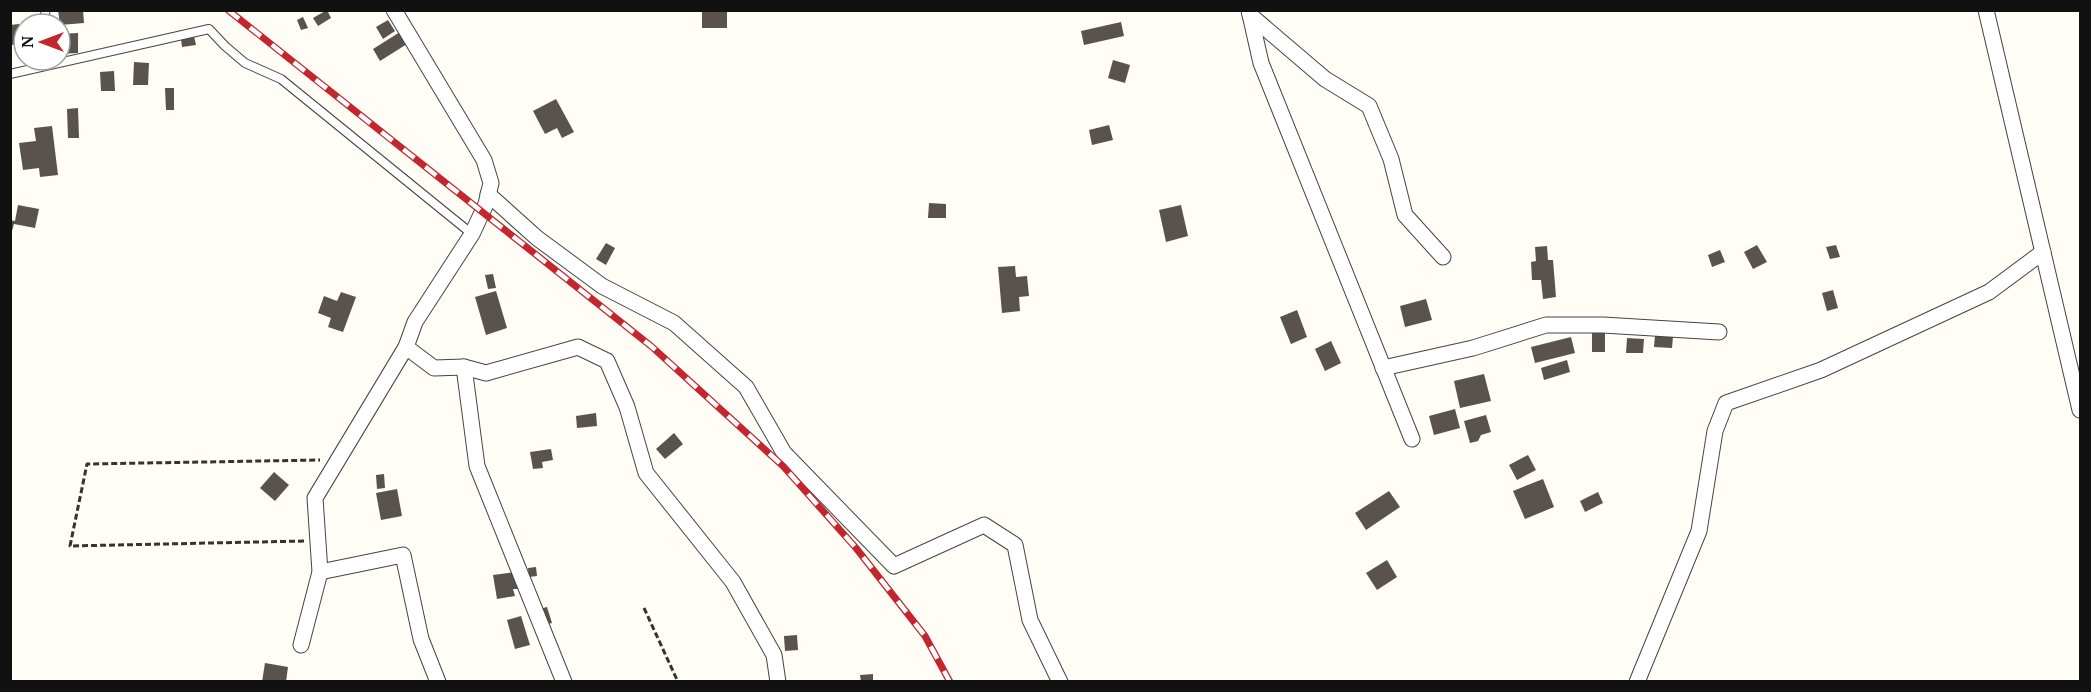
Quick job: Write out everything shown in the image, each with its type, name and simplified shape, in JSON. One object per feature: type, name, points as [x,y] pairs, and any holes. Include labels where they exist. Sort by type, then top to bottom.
[{"type":"street","points":[[301,645],[320,572],[315,498],[406,347],[415,322],[472,234],[486,204],[491,183],[484,160],[394,10]]},
{"type":"street","points":[[1986,10],[2080,410]]},
{"type":"street","points":[[1249,13],[1325,79],[1369,106],[1391,159],[1405,215],[1443,257]]},
{"type":"street","points":[[1249,13],[1262,63],[1412,439]]},
{"type":"street","points":[[488,194],[537,238],[602,286],[674,323],[746,387],[784,453],[894,566],[984,525],[1015,545],[1030,620],[1060,681]]},
{"type":"street","points":[[1636,681],[1699,531],[1715,431],[1726,403],[1821,370],[1989,292],[2043,252]]},
{"type":"street","points":[[1383,368],[1473,348],[1546,325],[1603,325],[1719,332]]},
{"type":"street","points":[[406,347],[434,368],[464,367],[486,373],[578,347],[606,362],[627,407],[646,473],[734,582],[774,655],[778,681]]},
{"type":"street","points":[[464,367],[477,466],[564,681]]},
{"type":"street","points":[[320,572],[403,555],[421,639],[438,681]]},
{"type":"lane","points":[[72,57],[209,30],[244,63],[281,79],[472,234]]},
{"type":"path","points":[[318,540],[70,546],[87,464],[337,460]]},
{"type":"path","points":[[644,608],[678,681]]},
{"type":"building","points":[[58,10],[83,10],[84,23],[72,24],[72,12],[58,12]]},
{"type":"building","points":[[327,10],[331,18],[318,26],[313,18]]},
{"type":"building","points":[[702,10],[727,10],[727,28],[702,28]]},
{"type":"building","points":[[303,17],[308,28],[301,30],[297,20]]},
{"type":"building","points":[[388,20],[395,31],[383,39],[376,27]]},
{"type":"building","points":[[1121,22],[1124,36],[1084,45],[1081,31]]},
{"type":"building","points":[[10,25],[12,25],[12,45],[10,45]]},
{"type":"building","points":[[400,32],[407,44],[380,61],[373,49]]},
{"type":"building","points":[[72,33],[78,33],[78,53],[72,53]]},
{"type":"building","points":[[194,36],[196,45],[182,47],[181,39]]},
{"type":"building","points":[[1113,60],[1130,65],[1125,83],[1108,78]]},
{"type":"building","points":[[134,62],[149,63],[148,85],[133,85]]},
{"type":"building","points":[[114,71],[115,91],[101,91],[100,72]]},
{"type":"building","points":[[165,88],[174,88],[174,110],[166,110]]},
{"type":"building","points":[[556,99],[574,132],[562,138],[557,128],[545,134],[533,111]]},
{"type":"building","points":[[78,108],[79,138],[68,138],[67,109]]},
{"type":"building","points":[[1109,125],[1113,140],[1092,145],[1089,130]]},
{"type":"building","points":[[52,126],[58,175],[40,177],[39,168],[23,170],[19,143],[36,141],[34,128]]},
{"type":"building","points":[[929,203],[946,204],[946,218],[928,218]]},
{"type":"building","points":[[18,205],[39,209],[35,228],[14,224],[10,238],[10,220],[15,221]]},
{"type":"building","points":[[1181,205],[1188,236],[1166,242],[1159,210]]},
{"type":"building","points":[[606,243],[615,248],[606,265],[596,259]]},
{"type":"building","points":[[1757,245],[1767,262],[1753,269],[1744,252]]},
{"type":"building","points":[[1836,245],[1840,257],[1830,259],[1826,247]]},
{"type":"building","points":[[1547,246],[1548,260],[1553,260],[1556,297],[1543,299],[1541,280],[1532,280],[1531,262],[1536,261],[1535,247]]},
{"type":"building","points":[[1720,250],[1725,262],[1712,267],[1708,255]]},
{"type":"building","points":[[1015,266],[1016,277],[1027,276],[1029,296],[1019,297],[1020,311],[1002,313],[998,267]]},
{"type":"building","points":[[493,274],[496,288],[488,289],[485,275]]},
{"type":"building","points":[[1833,290],[1838,308],[1827,311],[1822,293]]},
{"type":"building","points":[[496,291],[507,328],[486,335],[475,297]]},
{"type":"building","points":[[341,292],[356,297],[343,332],[328,327],[331,318],[318,313],[324,296],[337,301]]},
{"type":"building","points":[[1426,299],[1432,320],[1405,327],[1400,306]]},
{"type":"building","points":[[1297,310],[1307,337],[1291,344],[1280,317]]},
{"type":"building","points":[[1592,329],[1605,329],[1605,352],[1592,352]]},
{"type":"building","points":[[1655,335],[1673,336],[1672,348],[1654,347]]},
{"type":"building","points":[[1571,337],[1575,353],[1535,363],[1531,347]]},
{"type":"building","points":[[1627,338],[1644,339],[1643,353],[1626,353]]},
{"type":"building","points":[[1331,341],[1341,363],[1325,371],[1315,349]]},
{"type":"building","points":[[1567,360],[1570,372],[1544,380],[1541,368]]},
{"type":"building","points":[[1484,374],[1491,401],[1460,408],[1454,381]]},
{"type":"building","points":[[1455,409],[1460,428],[1434,435],[1429,416]]},
{"type":"building","points":[[596,413],[597,426],[577,428],[576,416]]},
{"type":"building","points":[[1486,415],[1491,432],[1481,435],[1478,441],[1470,443],[1464,421]]},
{"type":"building","points":[[674,433],[683,444],[665,459],[656,449]]},
{"type":"building","points":[[551,449],[553,460],[542,462],[543,468],[533,469],[530,452]]},
{"type":"building","points":[[1528,455],[1536,470],[1517,480],[1509,465]]},
{"type":"building","points":[[274,472],[289,485],[275,501],[260,488]]},
{"type":"building","points":[[384,474],[385,488],[377,489],[376,475]]},
{"type":"building","points":[[1543,479],[1554,507],[1525,519],[1513,491]]},
{"type":"building","points":[[397,489],[402,516],[381,520],[376,493]]},
{"type":"building","points":[[1389,491],[1400,507],[1366,530],[1355,513]]},
{"type":"building","points":[[1598,492],[1603,503],[1585,512],[1580,501]]},
{"type":"building","points":[[1387,560],[1397,577],[1377,590],[1366,573]]},
{"type":"building","points":[[536,567],[537,576],[529,577],[528,568]]},
{"type":"building","points":[[516,572],[518,589],[513,589],[515,596],[497,599],[493,575]]},
{"type":"building","points":[[547,607],[552,623],[544,625],[539,609]]},
{"type":"building","points":[[521,616],[530,645],[515,649],[507,620]]},
{"type":"building","points":[[797,635],[798,650],[785,651],[784,636]]},
{"type":"building","points":[[265,663],[288,667],[286,682],[262,682]]},
{"type":"building","points":[[873,674],[873,682],[861,682],[860,675]]},
{"type":"railway","points":[[228,10],[651,346],[783,466],[856,548],[925,636],[950,682]]}]
